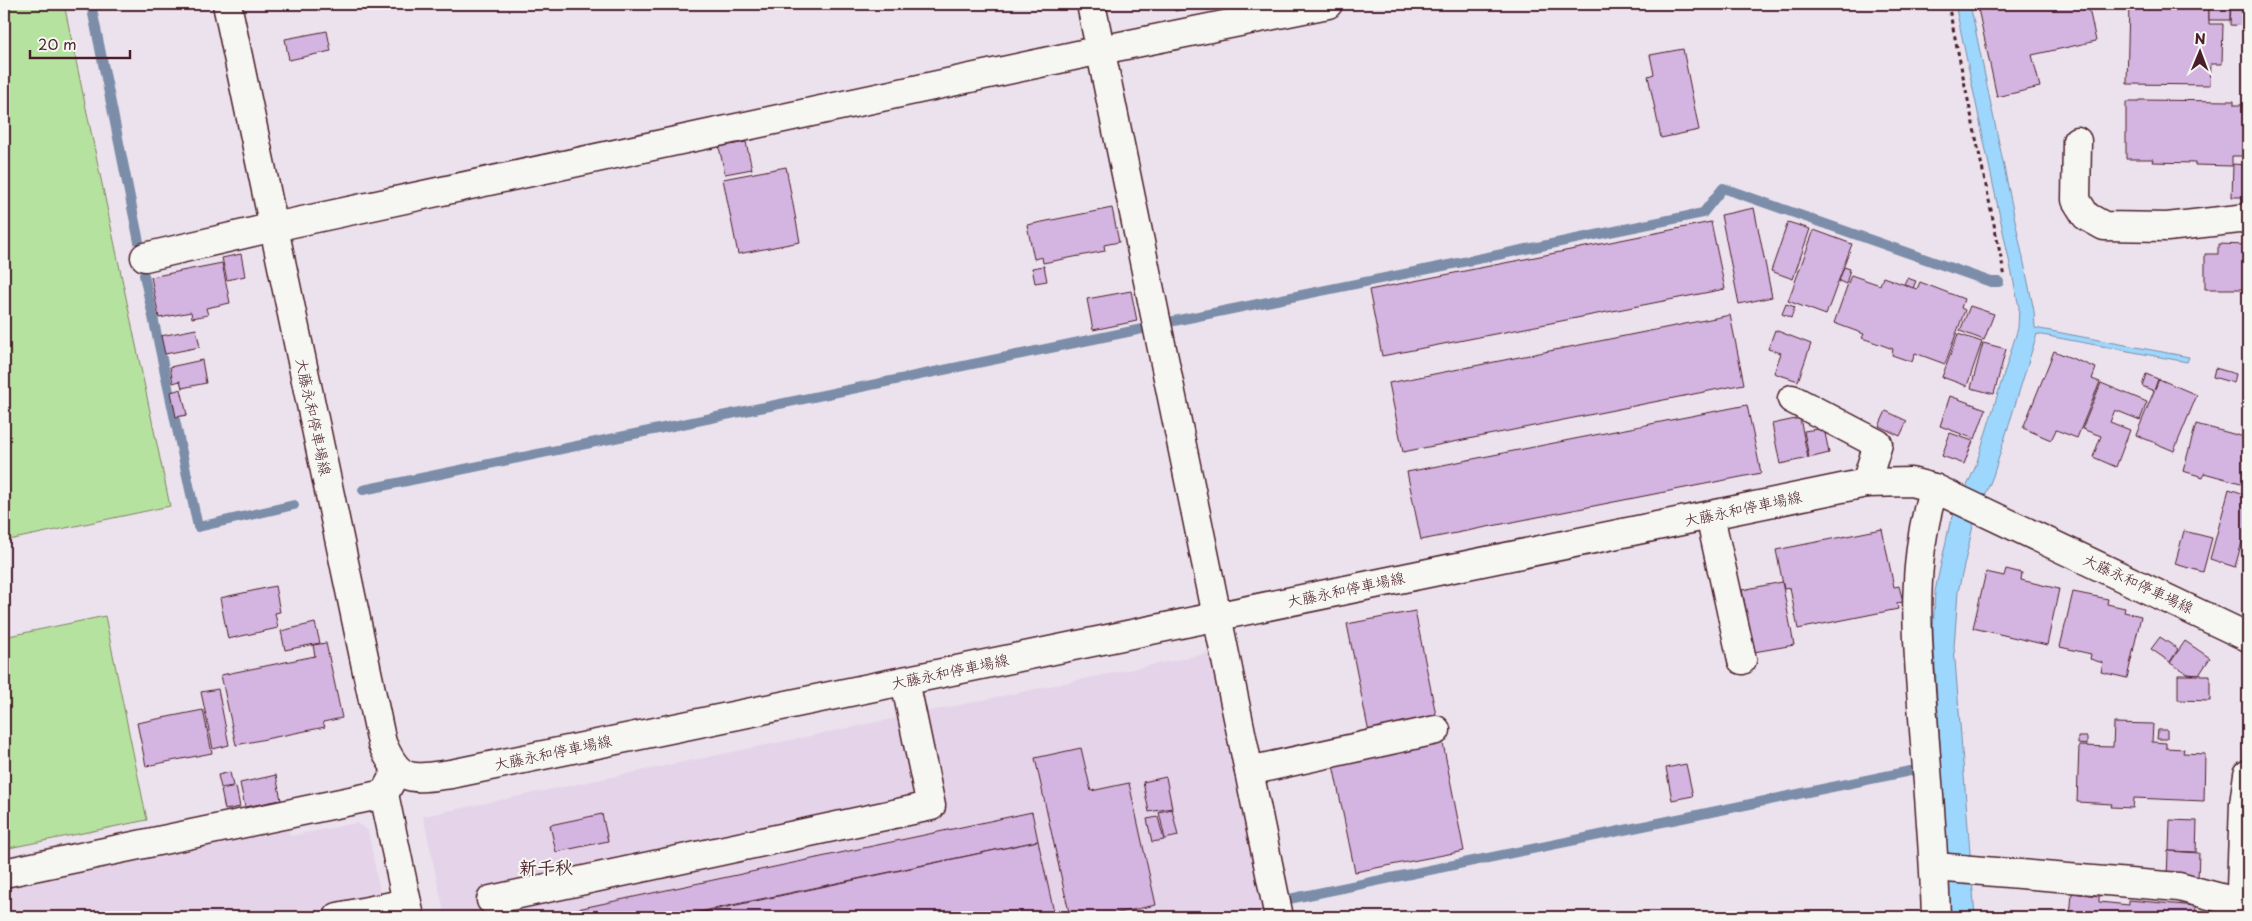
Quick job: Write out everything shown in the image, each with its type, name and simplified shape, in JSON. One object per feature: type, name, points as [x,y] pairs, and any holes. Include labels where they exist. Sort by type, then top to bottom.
[{"type":"street","name":"大藤永和停車場線","points":[[227,4],[382,743],[390,762],[397,770],[408,777],[420,778],[451,774],[1866,483],[1911,482],[1942,491],[2248,637]]},
{"type":"street","points":[[1091,4],[1279,917]]},
{"type":"street","points":[[145,257],[274,227],[1101,50],[1328,4]]},
{"type":"street","points":[[2077,141],[2076,200],[2086,216],[2104,226],[2167,227],[2248,218]]},
{"type":"street","points":[[1792,399],[1878,444],[1866,483]]},
{"type":"street","points":[[1936,917],[1938,867],[1917,628],[1918,558],[1925,515],[1942,491]]},
{"type":"street","points":[[1710,516],[1742,660]]},
{"type":"street","points":[[491,900],[931,806],[905,681]]},
{"type":"street","points":[[1249,771],[1436,730]]},
{"type":"street","points":[[338,917],[408,910],[384,794],[397,770]]},
{"type":"street","points":[[1938,867],[2179,887],[2240,910],[2244,804],[2248,774]]},
{"type":"street","points":[[4,873],[384,794]]},
{"type":"path","points":[[1948,4],[2005,278]]},
{"type":"shaded area","points":[[1214,652],[1270,917],[445,917],[423,816]]},
{"type":"shaded area","points":[[356,823],[368,830],[385,917],[4,917],[4,888],[289,830],[290,836]]},
{"type":"green space","points":[[4,4],[64,4],[170,506],[4,541]]},
{"type":"green space","points":[[105,616],[147,820],[4,849],[4,637]]},
{"type":"water","points":[[1955,4],[1970,4],[2034,311],[2035,328],[2189,357],[2187,362],[2037,334],[1993,476],[1973,526],[1958,592],[1954,647],[1975,917],[1951,917],[1933,633],[1935,591],[1950,523],[1975,468],[2018,328],[2019,307]]},
{"type":"building","points":[[1173,4],[1212,4],[1175,11]]},
{"type":"building","points":[[1977,4],[2088,4],[2096,41],[2032,55],[2040,87],[1997,97]]},
{"type":"building","points":[[2129,4],[2209,5],[2209,24],[2223,24],[2222,64],[2211,64],[2210,85],[2127,84]]},
{"type":"building","points":[[2209,4],[2230,4],[2230,20],[2209,20]]},
{"type":"building","points":[[2231,4],[2248,4],[2248,26],[2230,25]]},
{"type":"building","points":[[327,31],[331,51],[289,60],[285,39]]},
{"type":"building","points":[[1683,49],[1699,130],[1661,138],[1648,76],[1654,74],[1650,55]]},
{"type":"building","points":[[2139,100],[2234,101],[2234,105],[2248,105],[2248,156],[2232,156],[2232,166],[2152,162],[2153,159],[2126,159],[2126,102],[2139,102]]},
{"type":"building","points":[[746,142],[752,169],[725,174],[719,147]]},
{"type":"building","points":[[2246,157],[2248,157],[2248,197],[2232,197],[2233,164],[2246,165]]},
{"type":"building","points":[[786,167],[800,242],[738,254],[723,179]]},
{"type":"building","points":[[1112,208],[1119,242],[1104,245],[1105,251],[1043,263],[1042,257],[1034,259],[1027,225]]},
{"type":"building","points":[[1754,208],[1772,297],[1739,304],[1721,215]]},
{"type":"building","points":[[1711,222],[1725,289],[1382,356],[1369,290]]},
{"type":"building","points":[[1788,222],[1810,229],[1793,279],[1771,271]]},
{"type":"building","points":[[1814,230],[1852,244],[1826,315],[1788,301]]},
{"type":"building","points":[[2218,244],[2248,245],[2248,289],[2205,289],[2205,254],[2218,254]]},
{"type":"building","points":[[241,254],[245,276],[227,280],[222,258]]},
{"type":"building","points":[[222,263],[230,303],[206,308],[208,315],[192,318],[191,312],[159,318],[151,277]]},
{"type":"building","points":[[1044,266],[1047,281],[1035,283],[1032,268]]},
{"type":"building","points":[[1844,267],[1850,269],[1846,284],[1839,281]]},
{"type":"building","points":[[1851,275],[1880,285],[1883,277],[1917,289],[1920,282],[1964,299],[1961,308],[1965,310],[1945,364],[1915,353],[1912,362],[1892,355],[1893,349],[1862,338],[1864,334],[1834,323]]},
{"type":"building","points":[[1907,278],[1916,281],[1913,288],[1904,284]]},
{"type":"building","points":[[1131,291],[1137,321],[1093,330],[1087,299]]},
{"type":"building","points":[[1786,304],[1795,307],[1791,318],[1782,314]]},
{"type":"building","points":[[1970,306],[1994,314],[1984,340],[1960,331]]},
{"type":"building","points":[[1730,315],[1744,384],[1403,452],[1389,383]]},
{"type":"building","points":[[196,329],[200,347],[165,354],[161,336]]},
{"type":"building","points":[[1775,330],[1811,344],[1798,381],[1774,373],[1781,353],[1768,349]]},
{"type":"building","points":[[1958,334],[1982,342],[1967,386],[1942,377]]},
{"type":"building","points":[[1983,343],[2006,349],[1994,394],[1971,388]]},
{"type":"building","points":[[2054,351],[2096,368],[2092,379],[2100,382],[2077,438],[2056,430],[2051,440],[2023,428]]},
{"type":"building","points":[[202,360],[206,383],[182,388],[180,381],[173,383],[170,367]]},
{"type":"building","points":[[2215,368],[2236,374],[2234,383],[2213,377]]},
{"type":"building","points":[[2146,374],[2158,379],[2154,391],[2142,386]]},
{"type":"building","points":[[2159,379],[2197,395],[2174,451],[2136,435]]},
{"type":"building","points":[[2101,383],[2147,402],[2140,420],[2115,410],[2110,422],[2130,430],[2116,467],[2093,457],[2101,436],[2082,429]]},
{"type":"building","points":[[181,389],[187,415],[176,417],[171,392]]},
{"type":"building","points":[[1950,396],[1986,409],[1975,439],[1940,426]]},
{"type":"building","points":[[1747,405],[1761,473],[1421,540],[1407,472]]},
{"type":"building","points":[[1886,411],[1907,421],[1900,436],[1879,426]]},
{"type":"building","points":[[1800,418],[1808,458],[1780,464],[1772,424]]},
{"type":"building","points":[[2196,424],[2248,438],[2248,485],[2204,473],[2203,477],[2183,471]]},
{"type":"building","points":[[1824,428],[1829,453],[1809,458],[1804,431]]},
{"type":"building","points":[[1950,433],[1973,441],[1964,464],[1942,456]]},
{"type":"building","points":[[2229,489],[2248,495],[2248,544],[2242,542],[2235,567],[2210,559]]},
{"type":"building","points":[[1882,529],[1894,587],[1899,586],[1903,602],[1897,603],[1898,609],[1798,629],[1790,588],[1784,589],[1776,550]]},
{"type":"building","points":[[2184,531],[2212,538],[2203,572],[2175,564]]},
{"type":"building","points":[[2006,569],[2022,573],[2021,580],[2059,589],[2047,645],[1973,628],[1986,572],[2004,576]]},
{"type":"building","points":[[1782,582],[1794,645],[1754,652],[1742,590]]},
{"type":"building","points":[[275,586],[280,612],[275,613],[278,628],[228,639],[220,598]]},
{"type":"building","points":[[2073,592],[2108,599],[2107,604],[2125,608],[2124,612],[2141,616],[2127,678],[2101,672],[2103,663],[2090,659],[2091,654],[2060,647]]},
{"type":"building","points":[[1415,611],[1437,720],[1369,733],[1347,624]]},
{"type":"building","points":[[315,623],[320,643],[285,650],[281,631]]},
{"type":"building","points":[[2160,637],[2178,649],[2170,662],[2151,649]]},
{"type":"building","points":[[2185,641],[2210,658],[2199,675],[2188,674],[2170,663]]},
{"type":"building","points":[[326,643],[342,718],[323,722],[325,727],[236,745],[221,675],[315,656],[313,645]]},
{"type":"building","points":[[2178,675],[2210,675],[2210,701],[2178,700]]},
{"type":"building","points":[[218,689],[229,745],[213,749],[201,692]]},
{"type":"building","points":[[203,710],[212,753],[146,766],[137,723]]},
{"type":"building","points":[[2114,723],[2153,724],[2152,742],[2166,743],[2166,748],[2184,749],[2183,753],[2205,754],[2204,801],[2134,798],[2133,808],[2111,807],[2112,804],[2077,802],[2079,746],[2113,747]]},
{"type":"building","points":[[2158,730],[2167,730],[2167,739],[2157,739]]},
{"type":"building","points":[[2078,737],[2087,737],[2087,745],[2078,744]]},
{"type":"building","points":[[1442,738],[1464,851],[1355,872],[1332,760]]},
{"type":"building","points":[[1081,748],[1091,791],[1129,783],[1156,905],[1099,917],[1070,917],[1035,758]]},
{"type":"building","points":[[1686,764],[1693,796],[1672,800],[1666,768]]},
{"type":"building","points":[[230,772],[233,786],[221,788],[218,775]]},
{"type":"building","points":[[276,775],[281,800],[245,807],[240,783]]},
{"type":"building","points":[[1166,777],[1172,808],[1149,812],[1143,782]]},
{"type":"building","points":[[236,787],[240,807],[225,810],[221,790]]},
{"type":"building","points":[[1172,809],[1178,836],[1165,839],[1159,812]]},
{"type":"building","points":[[1032,812],[1038,841],[675,917],[540,917]]},
{"type":"building","points":[[602,814],[608,841],[556,852],[550,825]]},
{"type":"building","points":[[1158,817],[1164,840],[1152,842],[1147,819]]},
{"type":"building","points":[[2170,820],[2197,821],[2196,852],[2169,851]]},
{"type":"building","points":[[1038,841],[1055,917],[680,917]]},
{"type":"building","points":[[2168,851],[2199,853],[2198,879],[2167,878]]},
{"type":"building","points":[[2072,893],[2099,896],[2099,902],[2129,905],[2129,900],[2196,906],[2195,917],[2070,917]]},
{"type":"waterway","points":[[91,4],[139,242]]},
{"type":"waterway","points":[[1169,322],[1703,213],[1723,188],[1991,282],[1999,282]]},
{"type":"waterway","points":[[144,275],[198,527],[294,505]]},
{"type":"waterway","points":[[363,490],[1142,329]]},
{"type":"waterway","points":[[1289,899],[1910,771]]},
{"type":"district","name":"新千秋","points":[[546,868]]}]
